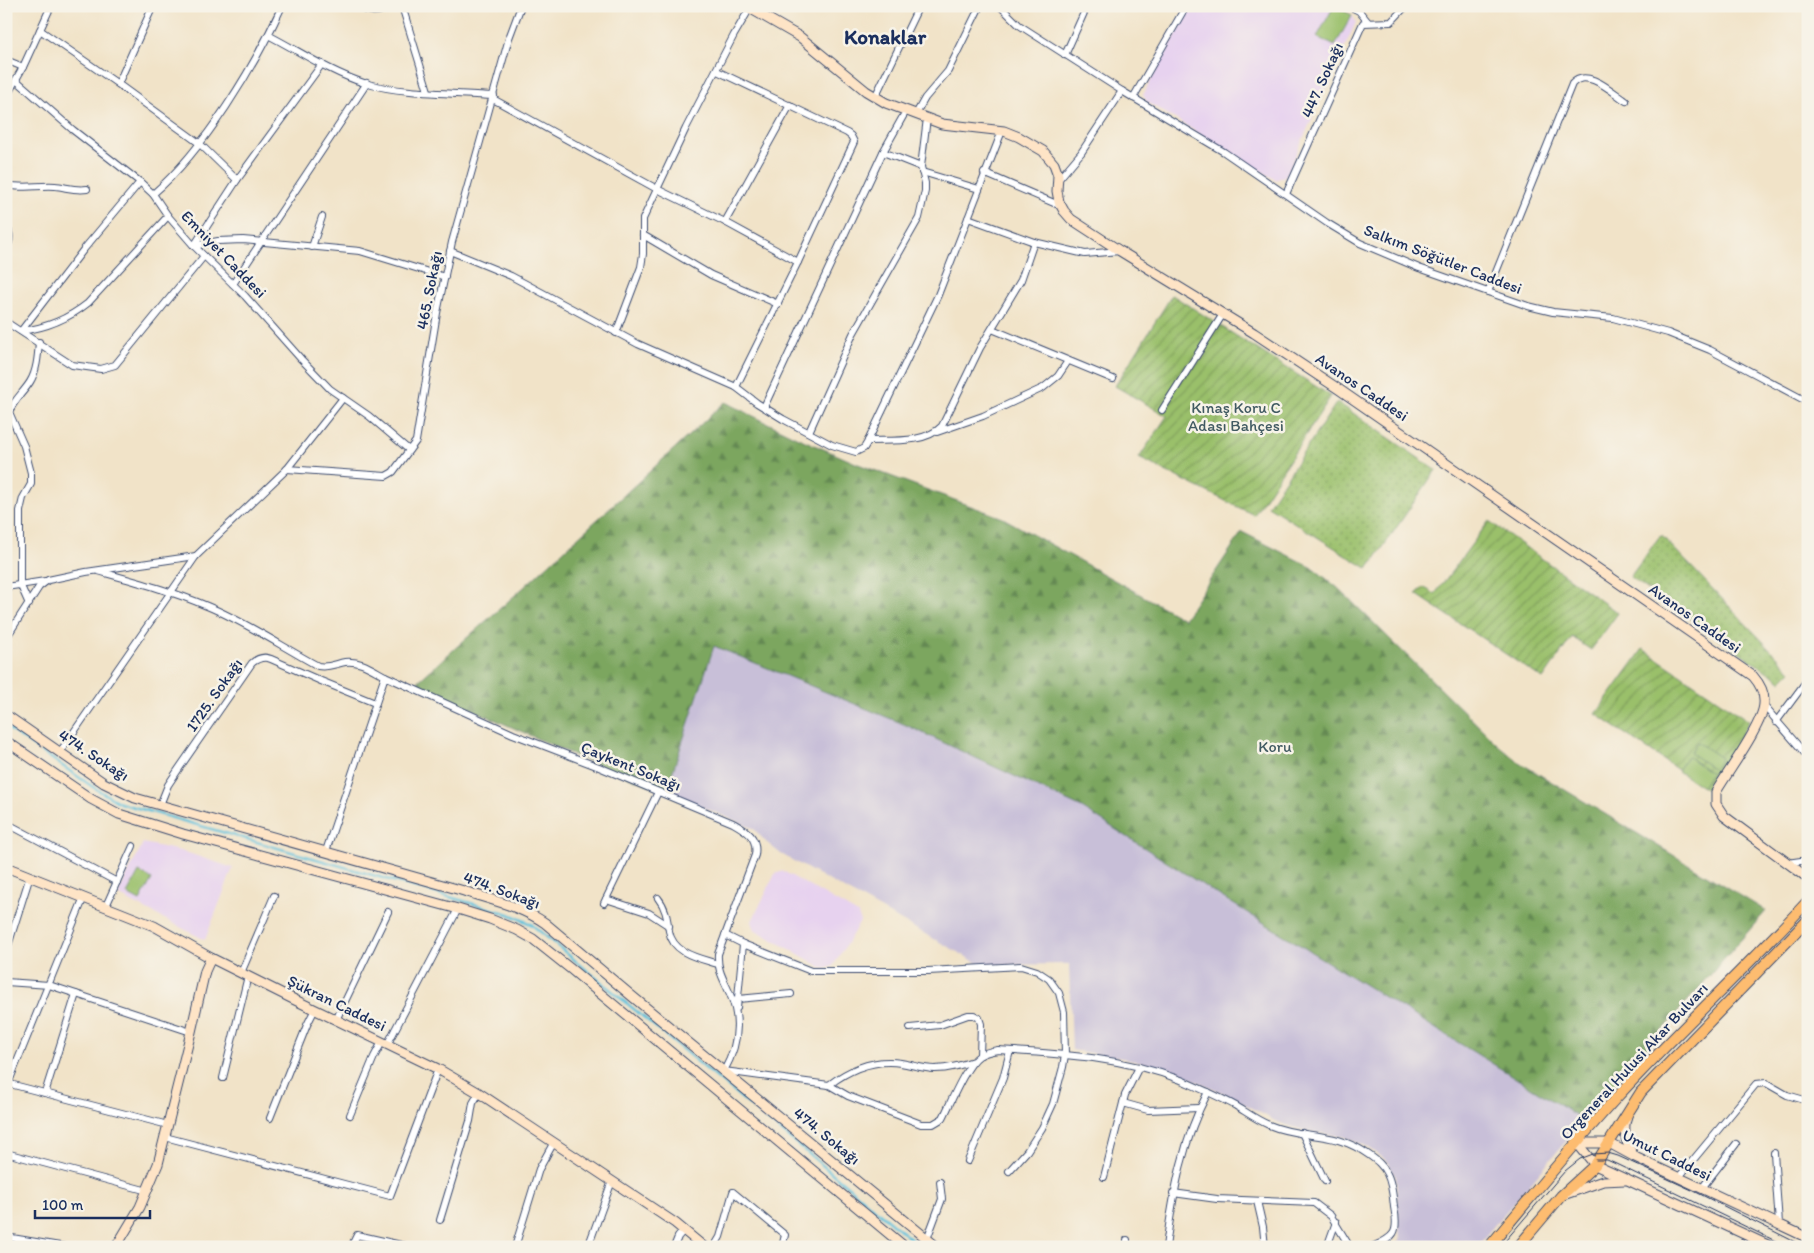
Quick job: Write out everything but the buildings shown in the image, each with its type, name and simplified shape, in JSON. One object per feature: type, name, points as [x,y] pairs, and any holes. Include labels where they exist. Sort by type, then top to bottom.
[{"type":"main road","name":"Orgeneral Hulusi Akar Bulvarı","points":[[1489,1247],[1616,1098],[1808,901]]},
{"type":"main road","name":"Orgeneral Hulusi Akar Bulvarı","points":[[1518,1247],[1561,1196],[1595,1165],[1642,1092],[1808,920]]},
{"type":"street","points":[[6,97],[23,67],[51,6]]},
{"type":"street","points":[[118,84],[152,6]]},
{"type":"street","points":[[153,194],[177,171],[233,95],[268,35],[282,6]]},
{"type":"street","points":[[355,6],[370,12],[376,12],[390,6]]},
{"type":"street","points":[[402,6],[428,91]]},
{"type":"street","name":"465. Sokağı","points":[[288,469],[386,476],[393,472],[416,441],[450,251],[509,38],[521,6]]},
{"type":"street","points":[[875,97],[919,6]]},
{"type":"street","points":[[916,114],[925,98],[948,71],[980,6]]},
{"type":"street","name":"Salkım Söğütler Caddesi","points":[[1000,6],[1019,25],[1133,98],[1229,155],[1327,223],[1360,243],[1419,268],[1540,309],[1613,318],[1668,333],[1710,350],[1808,402]]},
{"type":"street","points":[[1065,55],[1087,6]]},
{"type":"street","points":[[1133,98],[1186,6]]},
{"type":"street","points":[[1349,6],[1359,12],[1368,22],[1391,22],[1406,6]]},
{"type":"street","points":[[616,333],[641,267],[642,219],[748,7],[800,37],[875,97],[942,124],[1002,131],[1019,137],[1043,151],[1054,164],[1061,206]]},
{"type":"street","name":"447. Sokağı","points":[[1286,194],[1363,23],[1368,22]]},
{"type":"street","points":[[40,30],[199,143],[237,180]]},
{"type":"street","points":[[268,35],[340,73],[367,83],[395,89],[494,97],[657,189],[725,222],[798,262]]},
{"type":"street","points":[[6,60],[23,67]]},
{"type":"street","points":[[194,246],[237,180],[322,64]]},
{"type":"street","points":[[717,71],[847,133],[854,142],[778,304],[736,387]]},
{"type":"street","points":[[1488,292],[1572,84],[1580,78],[1590,78],[1626,101]]},
{"type":"street","name":"Emniyet Caddesi","points":[[16,80],[73,130],[153,194],[168,216],[194,246],[233,284],[330,389],[369,416],[409,450]]},
{"type":"street","points":[[233,284],[367,83]]},
{"type":"street","points":[[1058,180],[1081,153],[1122,91]]},
{"type":"street","points":[[725,222],[790,105]]},
{"type":"street","points":[[764,407],[883,152],[906,111]]},
{"type":"street","points":[[809,432],[853,334],[919,218],[925,191],[922,170],[927,118]]},
{"type":"street","points":[[450,251],[511,276],[616,333],[674,361],[736,387],[764,407],[832,445],[853,452],[861,450],[868,441],[938,295],[1002,131]]},
{"type":"street","points":[[883,152],[922,170],[978,189]]},
{"type":"street","points":[[984,173],[1061,206]]},
{"type":"street","points":[[21,331],[84,249],[140,182]]},
{"type":"street","points":[[6,185],[22,188],[50,186],[77,190],[87,189]]},
{"type":"street","name":"Avanos Caddesi","points":[[1061,206],[1071,219],[1223,314],[1344,393],[1753,676],[1762,690],[1764,706]]},
{"type":"street","points":[[21,331],[54,323],[73,314],[88,303],[168,216]]},
{"type":"street","points":[[312,247],[322,217]]},
{"type":"street","points":[[968,218],[1034,242],[1085,254],[1120,251]]},
{"type":"street","points":[[6,225],[10,240],[6,249]]},
{"type":"street","points":[[643,234],[711,275],[778,304]]},
{"type":"street","points":[[194,246],[230,240],[360,251],[445,277]]},
{"type":"street","points":[[935,432],[945,422],[980,348],[1021,280],[1034,242]]},
{"type":"street","points":[[6,322],[72,365],[101,369],[115,365],[204,256]]},
{"type":"street","points":[[1162,410],[1223,314]]},
{"type":"street","points":[[992,329],[1113,379]]},
{"type":"street","points":[[28,604],[20,584],[20,510],[23,498],[31,484],[31,473],[24,446],[9,412],[31,380],[36,365],[39,342]]},
{"type":"street","points":[[868,441],[912,439],[983,416],[1043,388],[1058,376],[1068,361]]},
{"type":"street","points":[[60,752],[196,556],[288,469],[343,398]]},
{"type":"street","points":[[6,587],[98,570],[196,556]]},
{"type":"street","name":"Çaykent Sokağı","points":[[98,570],[172,593],[227,615],[318,666],[329,667],[349,662],[361,663],[385,676],[513,734],[733,823],[749,832],[754,839],[755,855],[718,954],[718,964]]},
{"type":"street","points":[[6,638],[39,587],[48,580]]},
{"type":"street","name":"1725. Sokağı","points":[[160,805],[168,785],[178,770],[252,663],[258,659],[268,658],[375,703]]},
{"type":"street","points":[[326,851],[385,676]]},
{"type":"street","points":[[1776,722],[1807,684]]},
{"type":"street","points":[[1764,706],[1808,757]]},
{"type":"street","points":[[1764,706],[1758,725],[1716,792],[1715,800],[1724,816],[1808,878]]},
{"type":"street","name":"474. Sokağı","points":[[6,715],[115,789],[135,798],[326,851],[516,908],[538,918],[937,1247]]},
{"type":"street","name":"474. Sokağı","points":[[6,741],[98,804],[119,814],[183,834],[459,907],[509,926],[533,939],[905,1247]]},
{"type":"street","points":[[658,792],[605,901],[649,913],[669,926]]},
{"type":"street","points":[[6,823],[117,882]]},
{"type":"street","points":[[106,906],[133,846]]},
{"type":"street","points":[[1787,863],[1808,860]]},
{"type":"street","name":"Şükran Caddesi","points":[[6,867],[154,926],[211,958],[438,1069],[479,1093],[554,1142],[684,1230],[704,1247]]},
{"type":"street","points":[[6,952],[30,876]]},
{"type":"street","points":[[350,1114],[374,1057],[384,1044],[459,907],[463,893]]},
{"type":"street","points":[[223,1078],[245,974],[274,896]]},
{"type":"street","points":[[84,897],[7,1086],[168,1125]]},
{"type":"street","points":[[658,898],[666,910],[672,941],[682,951],[718,964],[720,974],[730,993],[736,1012],[738,1028],[735,1045],[724,1071],[829,1085],[848,1096],[907,1120],[929,1125],[943,1118],[974,1060]]},
{"type":"street","points":[[336,1020],[388,912]]},
{"type":"street","points":[[725,936],[811,971],[928,971],[1020,966],[1032,968],[1049,979],[1059,993],[1064,1012],[1065,1055],[1057,1092],[1048,1116],[1035,1140],[1009,1171]]},
{"type":"street","points":[[736,1012],[743,944]]},
{"type":"street","points":[[116,1247],[148,1191],[158,1164],[205,971],[211,958]]},
{"type":"street","points":[[6,982],[49,985],[191,1032]]},
{"type":"street","points":[[45,1094],[76,994]]},
{"type":"street","points":[[738,999],[792,994]]},
{"type":"street","points":[[270,1118],[307,1025],[315,1010]]},
{"type":"street","points":[[910,1028],[940,1025],[968,1015],[976,1016],[982,1024],[980,1055]]},
{"type":"street","points":[[829,1085],[846,1074],[872,1064],[898,1063],[937,1069],[957,1066],[993,1050],[1108,1060],[1139,1067],[1180,1080],[1208,1092],[1268,1124],[1286,1130],[1330,1137],[1347,1142],[1375,1160],[1386,1172],[1390,1181],[1396,1227],[1388,1239],[1372,1247]]},
{"type":"street","points":[[968,1161],[1003,1078],[1010,1051]]},
{"type":"street","points":[[1104,1177],[1125,1095],[1139,1067]]},
{"type":"street","points":[[165,1137],[390,1196],[438,1069]]},
{"type":"street","points":[[1679,1177],[1756,1084],[1766,1083],[1787,1094],[1808,1101]]},
{"type":"street","points":[[1166,1247],[1174,1192],[1199,1108],[1208,1092]]},
{"type":"street","points":[[440,1220],[470,1121],[473,1104],[479,1093]]},
{"type":"street","points":[[1123,1103],[1148,1110],[1199,1108]]},
{"type":"street","points":[[1630,1111],[1626,1120],[1625,1134],[1628,1146],[1635,1157]]},
{"type":"street","points":[[1302,1133],[1326,1181]]},
{"type":"street","points":[[515,1247],[539,1169],[554,1142]]},
{"type":"street","points":[[1577,1143],[1595,1165],[1772,1247]]},
{"type":"street","name":"Umut Caddesi","points":[[1577,1143],[1609,1143],[1808,1238]]},
{"type":"street","points":[[1702,1188],[1736,1144]]},
{"type":"street","points":[[6,1153],[148,1191]]},
{"type":"street","points":[[1774,1153],[1779,1224]]},
{"type":"street","points":[[1561,1196],[1602,1181],[1613,1179],[1630,1180]]},
{"type":"street","points":[[588,1247],[612,1181]]},
{"type":"street","points":[[928,1239],[942,1199],[940,1182]]},
{"type":"street","points":[[714,1247],[720,1237],[733,1192],[785,1236],[782,1247]]},
{"type":"street","points":[[1174,1192],[1217,1199],[1310,1202],[1325,1210],[1336,1222],[1350,1247]]},
{"type":"street","points":[[1257,1201],[1265,1247]]},
{"type":"street","points":[[1327,1247],[1336,1222]]},
{"type":"street","points":[[674,1247],[678,1237],[684,1230]]},
{"type":"street","points":[[352,1247],[357,1235],[410,1247]]},
{"type":"street","points":[[6,1237],[66,1247]]},
{"type":"street","points":[[294,1247],[304,1247]]},
{"type":"shaded area","points":[[1192,6],[1336,6],[1352,15],[1356,22],[1287,174],[1283,177],[1276,180],[1147,102],[1143,95]]},
{"type":"shaded area","points":[[714,646],[906,725],[1082,808],[1217,894],[1584,1120],[1476,1247],[1390,1247],[1400,1241],[1396,1177],[1386,1160],[1368,1147],[1344,1137],[1307,1131],[1277,1122],[1226,1094],[1174,1071],[1134,1060],[1072,1050],[1069,964],[981,965],[781,854],[753,828],[666,792]]},
{"type":"shaded area","points":[[143,843],[185,852],[233,868],[205,940],[120,896],[119,892]]},
{"type":"shaded area","points":[[783,871],[858,914],[860,922],[833,966],[825,969],[754,929],[752,921],[775,874]]},
{"type":"green space","points":[[1334,6],[1352,15],[1335,46],[1317,37]]},
{"type":"green space","name":"Kınaş Koru C Adası Bahçesi","points":[[1172,295],[1331,396],[1254,515],[1139,458],[1167,416],[1115,386]]},
{"type":"green space","name":"Koru","points":[[725,402],[796,437],[858,464],[1003,518],[1184,619],[1242,532],[1313,568],[1338,588],[1497,744],[1517,761],[1766,911],[1584,1120],[1217,894],[1082,808],[906,725],[714,646],[666,792],[574,755],[415,684],[523,588]]},
{"type":"green space","points":[[1337,402],[1436,470],[1368,569],[1268,506]]},
{"type":"green space","points":[[1489,521],[1618,613],[1591,650],[1572,637],[1543,679],[1416,594],[1423,587],[1435,594]]},
{"type":"green space","points":[[1662,536],[1791,671],[1781,681],[1630,577],[1659,537]]},
{"type":"green space","points":[[1643,649],[1749,721],[1713,787],[1706,789],[1596,714]]},
{"type":"green space","points":[[1697,742],[1721,758],[1714,769],[1690,753]]},
{"type":"green space","points":[[1687,756],[1711,773],[1702,787],[1678,771]]},
{"type":"green space","points":[[139,872],[152,879],[140,901],[127,894]]},
{"type":"waterway","points":[[6,727],[93,787],[120,803],[509,914],[531,924],[920,1247]]},
{"type":"tram line","points":[[1500,1247],[1565,1171],[1580,1159],[1593,1154],[1608,1153],[1692,1190],[1805,1247]]},
{"type":"tram line","points":[[1596,1160],[1607,1160],[1616,1164],[1788,1247]]},
{"type":"district","name":"Konaklar","points":[[885,36]]}]
